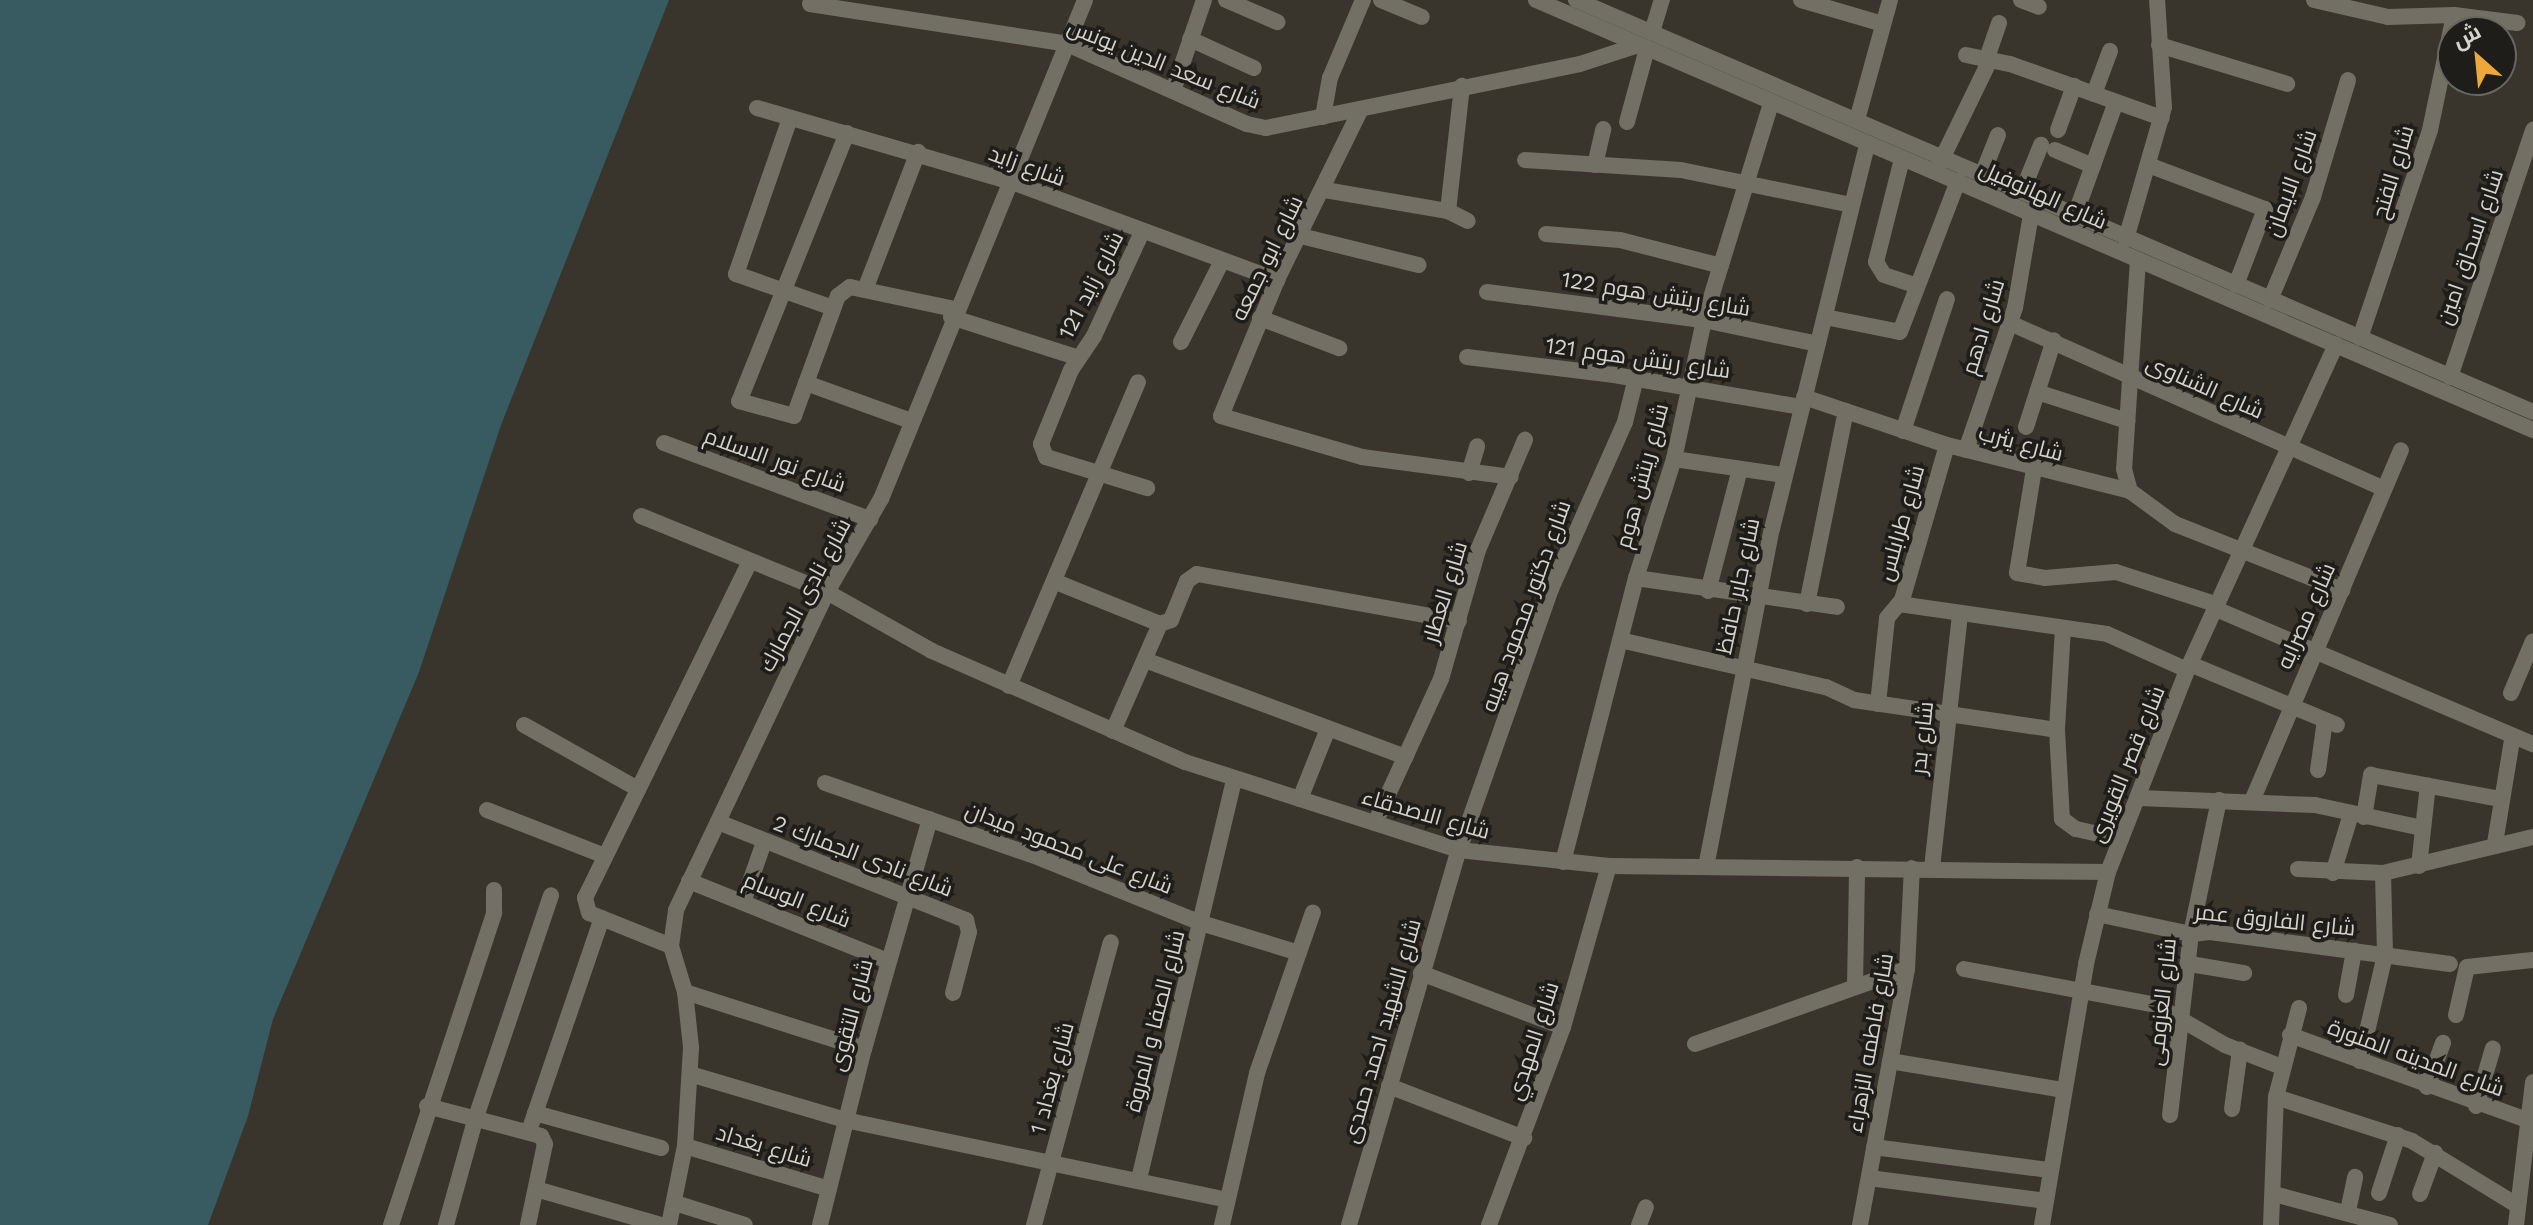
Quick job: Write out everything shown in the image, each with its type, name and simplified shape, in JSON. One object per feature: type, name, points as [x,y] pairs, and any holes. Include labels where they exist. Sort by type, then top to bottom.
[{"type":"street","name":"شارع نادى الجمارك","points":[[669,1225],[685,1146],[690,1074],[685,992],[671,946],[671,928],[689,881],[827,592],[870,519],[1085,0]]},
{"type":"street","points":[[1173,91],[1204,0]]},
{"type":"street","points":[[1226,0],[1277,22]]},
{"type":"street","points":[[1323,117],[1330,78],[1363,0]]},
{"type":"street","points":[[1381,0],[1422,17]]},
{"type":"street","name":"شارع الهانوفيل","points":[[1536,0],[1867,146],[1902,159],[1982,175],[2533,412]]},
{"type":"street","name":"شارع الهانوفيل","points":[[1576,0],[1857,120],[1939,165],[1958,181],[2031,214],[2533,430]]},
{"type":"street","points":[[1652,32],[1662,0]]},
{"type":"street","points":[[1801,0],[1883,24]]},
{"type":"street","points":[[1857,120],[1890,0]]},
{"type":"street","points":[[2021,0],[2039,7]]},
{"type":"street","points":[[2126,239],[2151,166],[2166,94],[2156,0]]},
{"type":"street","points":[[2314,0],[2388,17],[2462,16]]},
{"type":"street","name":"شارع سعد الدين يونس","points":[[810,4],[1067,44],[1257,127],[1360,111],[1462,86],[1580,64],[1642,47]]},
{"type":"street","name":"شارع الفتح","points":[[2360,338],[2430,130],[2454,15]]},
{"type":"street","points":[[1939,165],[1989,58],[1999,23]]},
{"type":"street","points":[[1190,39],[1254,68]]},
{"type":"street","points":[[2159,45],[2287,84]]},
{"type":"street","points":[[1627,122],[1642,47]]},
{"type":"street","points":[[2094,94],[2110,51]]},
{"type":"street","points":[[1966,55],[1989,58],[2162,118]]},
{"type":"street","name":"شارع الايمان","points":[[2270,300],[2313,197],[2348,80]]},
{"type":"street","points":[[1448,211],[1462,86]]},
{"type":"street","points":[[2058,130],[2074,86]]},
{"type":"street","points":[[2075,215],[2116,102]]},
{"type":"street","name":"شارع ريتش هوم","points":[[1563,862],[1636,578],[1674,459],[1687,386],[1704,320],[1771,104]]},
{"type":"street","name":"شارع زايد","points":[[757,108],[918,152],[1012,182],[1277,280]]},
{"type":"street","name":"شارع ابو جمعه","points":[[1360,111],[1325,190],[1277,280],[1221,411],[1230,421],[1362,457],[1469,473]]},
{"type":"street","points":[[788,124],[735,271],[737,277],[833,308]]},
{"type":"street","points":[[1595,165],[1603,129]]},
{"type":"street","name":"شارع اسحاق امين","points":[[2450,377],[2533,130]]},
{"type":"street","points":[[847,133],[738,397],[742,404],[791,418],[833,308],[844,291],[866,287],[953,313],[1079,358]]},
{"type":"street","points":[[1982,175],[1998,135]]},
{"type":"street","name":"شارع جابر حافظ","points":[[1706,867],[1784,475],[1867,146]]},
{"type":"street","points":[[2022,192],[2048,148],[2093,166]]},
{"type":"street","points":[[866,287],[918,152]]},
{"type":"street","points":[[1902,159],[1876,262],[1884,275],[1917,286]]},
{"type":"street","points":[[1525,160],[1681,170],[1851,205]]},
{"type":"street","points":[[2151,166],[2265,209],[2236,285]]},
{"type":"street","points":[[1825,317],[1897,334],[1958,181]]},
{"type":"street","points":[[1325,190],[1448,211],[1468,221]]},
{"type":"street","name":"شارع ادهم","points":[[1966,450],[2010,323],[2031,214]]},
{"type":"street","name":"شارع زايد 121","points":[[1097,473],[1046,457],[1041,449],[1079,358],[1142,232]]},
{"type":"street","points":[[1546,234],[1620,240],[1721,266]]},
{"type":"street","points":[[1301,236],[1418,265]]},
{"type":"street","points":[[2138,260],[2124,469],[2130,491],[2175,524],[2245,548],[2342,590]]},
{"type":"street","points":[[1181,342],[1222,261]]},
{"type":"street","name":"شارع ريتش هوم 122","points":[[1487,292],[1704,320],[1818,344]]},
{"type":"street","points":[[1903,431],[1947,299]]},
{"type":"street","points":[[1260,318],[1339,348]]},
{"type":"street","name":"شارع الشناوى","points":[[2010,323],[2384,489]]},
{"type":"street","points":[[2026,427],[2054,340]]},
{"type":"street","name":"شارع قصر القويرى","points":[[2042,1225],[2081,992],[2108,872],[2189,667],[2336,345]]},
{"type":"street","name":"شارع ريتش هوم 121","points":[[1467,357],[1803,402]]},
{"type":"street","name":"شارع دكتور محمود هيبه","points":[[1459,850],[1551,589],[1625,422],[1636,378]]},
{"type":"street","points":[[1009,686],[1056,582],[1097,473],[1138,382]]},
{"type":"street","points":[[806,383],[911,421]]},
{"type":"street","points":[[2037,392],[2127,421]]},
{"type":"street","name":"شارع يثرب","points":[[1803,402],[1846,411],[1947,445],[2034,469],[2130,491]]},
{"type":"street","points":[[1807,604],[1846,411]]},
{"type":"street","name":"شارع العطار","points":[[1375,823],[1441,679],[1478,550],[1525,440]]},
{"type":"street","name":"شارع نور الاسلام","points":[[664,443],[870,519]]},
{"type":"street","name":"شارع طرابلس","points":[[1878,704],[1887,618],[1899,604],[1947,445]]},
{"type":"street","points":[[1477,446],[1469,473],[1511,477]]},
{"type":"street","name":"شارع مصرايه","points":[[2252,801],[2290,705],[2401,450]]},
{"type":"street","points":[[1674,459],[1784,475]]},
{"type":"street","points":[[1708,591],[1740,469]]},
{"type":"street","points":[[2034,469],[2017,573],[2045,578],[2116,572],[2217,607],[2512,740],[2533,744]]},
{"type":"street","points":[[1097,473],[1147,488]]},
{"type":"street","name":"شارع الاصدقاء","points":[[641,516],[749,563],[827,592],[870,620],[1009,686],[1234,781],[1459,850],[1609,866],[2108,872]]},
{"type":"street","points":[[671,946],[589,913],[584,903],[749,563]]},
{"type":"street","points":[[1056,582],[1160,624],[1171,620],[1187,581],[1197,574],[1459,621]]},
{"type":"street","points":[[1636,578],[1708,591],[1837,607]]},
{"type":"street","points":[[1899,604],[2107,634],[2290,705],[2331,722],[2318,770]]},
{"type":"street","name":"شارع بدر","points":[[1932,868],[1946,714],[1960,614]]},
{"type":"street","points":[[1113,731],[1160,624]]},
{"type":"street","points":[[2063,628],[2057,730],[2065,823],[2121,839]]},
{"type":"street","points":[[1620,640],[1878,704],[2057,730]]},
{"type":"street","points":[[2511,693],[2533,641]]},
{"type":"street","points":[[1145,660],[1327,731],[1406,757]]},
{"type":"street","points":[[524,725],[638,789]]},
{"type":"street","points":[[1300,799],[1327,731]]},
{"type":"street","points":[[2495,843],[2512,740]]},
{"type":"street","points":[[2333,873],[2371,775],[2501,799]]},
{"type":"street","name":"شارع الصفا و المروة","points":[[1139,1179],[1234,781]]},
{"type":"street","name":"شارع على محمود ميدان","points":[[825,783],[930,819],[1201,923],[1299,953]]},
{"type":"street","points":[[2419,866],[2428,785]]},
{"type":"street","points":[[2139,798],[2252,801],[2357,815],[2422,828]]},
{"type":"street","name":"شارع العزومى","points":[[2170,1115],[2190,964],[2191,934],[2219,800]]},
{"type":"street","points":[[487,810],[605,856]]},
{"type":"street","name":"شارع التقوى","points":[[820,1225],[864,1049],[930,819]]},
{"type":"street","name":"شارع نادى الجمارك 2","points":[[718,822],[961,917],[969,926],[953,993]]},
{"type":"street","points":[[2298,869],[2383,873],[2419,866],[2495,843],[2533,837]]},
{"type":"street","points":[[743,902],[764,842]]},
{"type":"street","name":"شارع الشهيد احمد حمدى","points":[[1349,1225],[1459,850]]},
{"type":"street","name":"شارع المهدي","points":[[1489,1225],[1563,1027],[1609,866]]},
{"type":"street","points":[[1855,987],[1857,867]]},
{"type":"street","name":"شارع فاطمه الزهراء","points":[[1860,1225],[1907,969],[1912,868]]},
{"type":"street","points":[[2360,1061],[2385,955],[2383,873]]},
{"type":"street","name":"شارع الوسام","points":[[689,881],[888,961]]},
{"type":"street","points":[[391,1225],[427,1106],[494,913],[494,890]]},
{"type":"street","points":[[446,1225],[476,1117],[551,895]]},
{"type":"street","points":[[1222,1225],[1257,1073],[1313,912]]},
{"type":"street","name":"شارع الفاروق عمر","points":[[2097,914],[2191,934],[2210,932],[2450,964]]},
{"type":"street","points":[[529,1131],[602,918]]},
{"type":"street","name":"شارع بغداد 1","points":[[1034,1225],[1111,942]]},
{"type":"street","points":[[2346,995],[2354,951]]},
{"type":"street","points":[[2456,1015],[2467,967],[2533,960]]},
{"type":"street","points":[[2190,964],[2244,973]]},
{"type":"street","points":[[1695,1044],[1907,969]]},
{"type":"street","points":[[1964,969],[2156,1005],[2240,1050],[2282,1067]]},
{"type":"street","points":[[1421,973],[1563,1027]]},
{"type":"street","points":[[685,992],[864,1049]]},
{"type":"street","points":[[2271,1225],[2276,1097],[2299,1008]]},
{"type":"street","name":"شارع المدينه المنورة","points":[[2290,1035],[2476,1106],[2527,1120]]},
{"type":"street","points":[[2427,1087],[2443,1043]]},
{"type":"street","points":[[2476,1106],[2493,1048]]},
{"type":"street","points":[[2232,1109],[2240,1050]]},
{"type":"street","points":[[1890,1061],[2064,1090]]},
{"type":"street","points":[[690,1074],[845,1120],[1139,1179],[1227,1200]]},
{"type":"street","points":[[2516,1225],[2533,1082]]},
{"type":"street","points":[[1389,1086],[1524,1138]]},
{"type":"street","points":[[2276,1097],[2398,1135],[2435,1153],[2517,1205]]},
{"type":"street","points":[[427,1106],[529,1131],[545,1144],[528,1225]]},
{"type":"street","points":[[535,1113],[661,1148]]},
{"type":"street","points":[[2379,1193],[2398,1135]]},
{"type":"street","name":"شارع بغداد","points":[[685,1146],[829,1189]]},
{"type":"street","points":[[1874,1147],[2049,1170]]},
{"type":"street","points":[[2420,1194],[2435,1153]]},
{"type":"street","points":[[2348,1211],[2355,1177]]},
{"type":"street","points":[[1869,1178],[2045,1201]]},
{"type":"street","points":[[536,1189],[661,1225]]},
{"type":"street","points":[[2274,1194],[2348,1211],[2390,1225]]},
{"type":"street","points":[[675,1203],[745,1225]]},
{"type":"street","points":[[1639,1225],[1646,1207]]},
{"type":"water","points":[[0,0],[669,0],[501,425],[419,672],[273,1019],[248,1116],[208,1225],[0,1225]]}]
